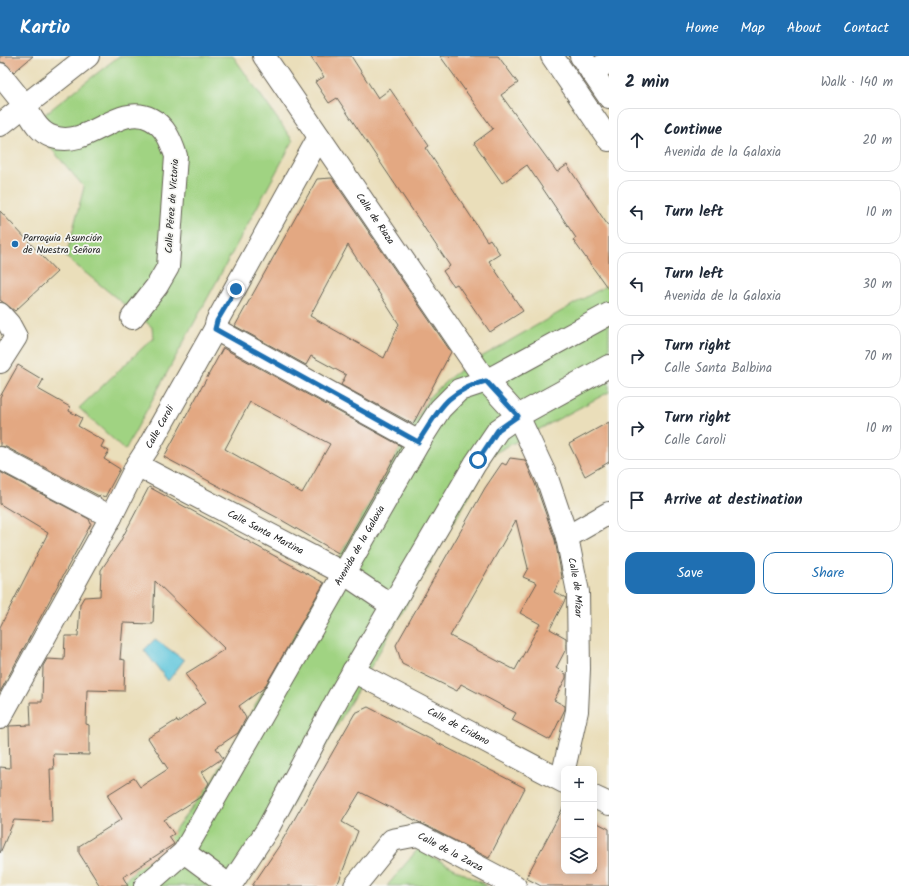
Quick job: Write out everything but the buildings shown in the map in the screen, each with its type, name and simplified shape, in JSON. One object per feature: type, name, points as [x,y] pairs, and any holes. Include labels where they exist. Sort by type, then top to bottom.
[{"type":"street","points":[[0,126],[88,56]]},
{"type":"street","name":"Calle de Riaza","points":[[264,56],[486,381],[518,416]]},
{"type":"street","points":[[552,56],[609,140]]},
{"type":"street","points":[[594,63],[609,98]]},
{"type":"street","name":"Calle Pérez de Victoria","points":[[0,74],[25,106],[40,129],[53,137],[75,139],[132,114],[143,115],[156,122],[171,138],[176,156],[168,268],[157,286],[132,318]]},
{"type":"street","name":"Calle Caroli","points":[[0,718],[111,517],[137,465],[215,329],[217,321],[319,137]]},
{"type":"street","points":[[0,314],[9,324],[16,337],[0,362]]},
{"type":"street","name":"Avenida de la Galaxia","points":[[145,886],[184,852],[345,574],[418,442],[446,401],[459,390],[486,381],[609,314]]},
{"type":"street","points":[[215,329],[418,442]]},
{"type":"street","points":[[184,852],[230,886],[267,830],[353,671],[391,605],[475,464],[498,430],[518,416],[609,366]]},
{"type":"street","name":"Calle de Mízar","points":[[518,416],[547,478],[567,537],[578,592],[579,669],[577,711],[566,766]]},
{"type":"street","points":[[0,458],[111,517]]},
{"type":"street","name":"Calle Santa Martina","points":[[137,465],[345,574],[391,605]]},
{"type":"street","points":[[567,537],[609,513]]},
{"type":"street","name":"Calle de Eridano","points":[[353,671],[561,774]]},
{"type":"street","points":[[597,798],[609,804]]},
{"type":"street","name":"Calle de la Zarza","points":[[355,886],[392,840],[418,835],[515,886]]},
{"type":"green space","points":[[119,56],[233,56],[293,141],[125,450],[79,408],[153,338],[152,327],[66,257],[84,187],[31,125]]},
{"type":"green space","points":[[609,284],[609,392],[493,454],[268,846],[239,886],[119,886],[169,837],[212,782],[429,397],[452,376],[469,364]]},
{"type":"green space","points":[[418,849],[487,886],[387,886]]},
{"type":"water","points":[[155,639],[184,660],[168,681],[144,650]]},
{"type":"place","name":"Parroquia Asunción de Nuestra Señora","points":[[15,244]]},
{"type":"route","points":[[236,289],[217,321],[215,329],[418,442],[446,401],[459,390],[486,381],[518,416],[498,430],[478,460]]}]
